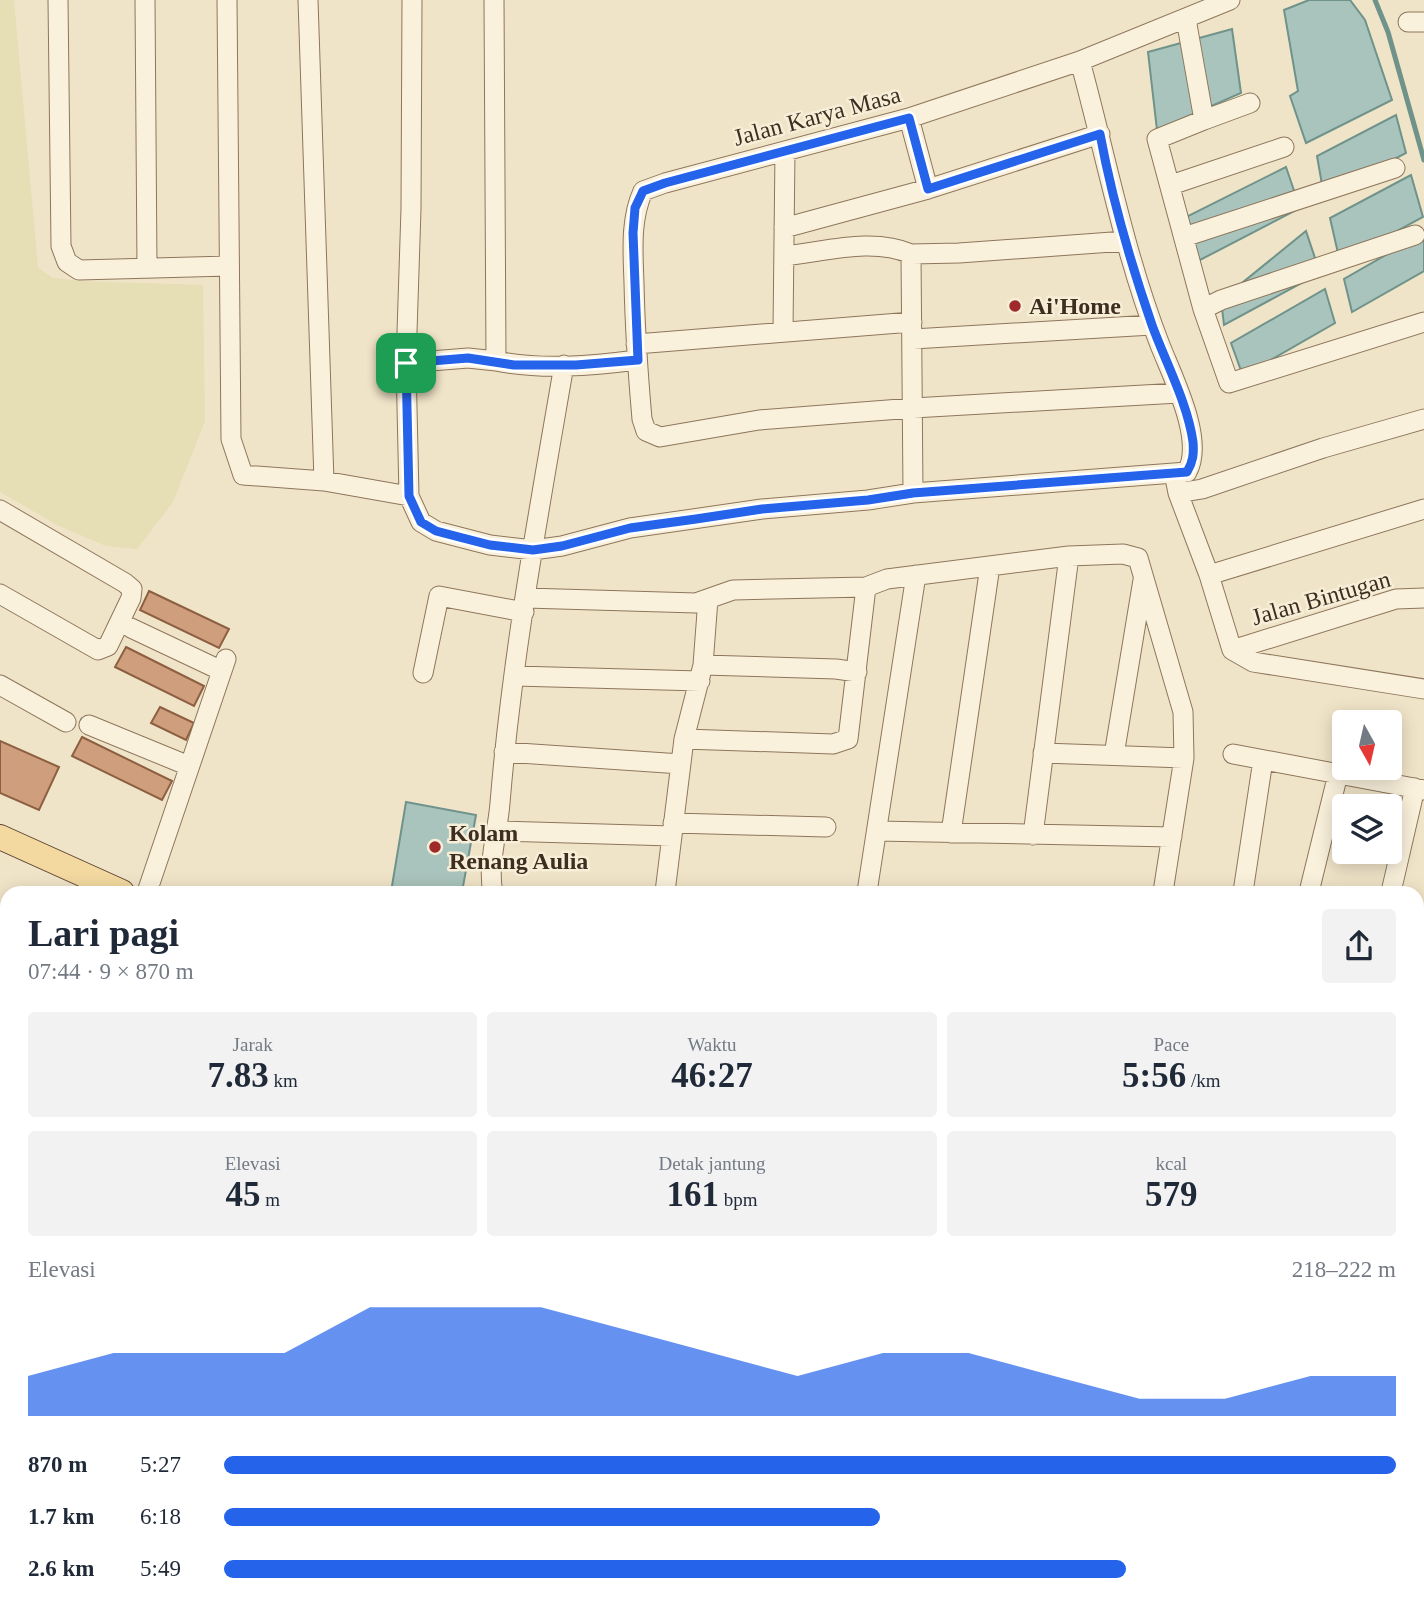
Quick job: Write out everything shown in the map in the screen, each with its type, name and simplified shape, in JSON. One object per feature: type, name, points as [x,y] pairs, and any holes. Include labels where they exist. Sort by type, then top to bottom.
[{"type":"main road","points":[[0,836],[108,886]]},
{"type":"street","points":[[58,0],[61,246],[67,262],[79,270],[229,266]]},
{"type":"street","points":[[145,0],[147,268]]},
{"type":"street","points":[[227,0],[231,439],[243,475],[324,481],[409,496]]},
{"type":"street","points":[[308,0],[324,481]]},
{"type":"street","points":[[412,0],[411,209],[406,363],[409,496],[421,522],[436,531],[490,545],[533,550],[562,546],[630,528],[749,511],[913,493],[1187,472],[1193,461],[1193,440],[1179,393],[1152,325],[1126,241],[1080,61]]},
{"type":"street","points":[[494,0],[496,361]]},
{"type":"street","name":"Jalan Karya Masa","points":[[913,408],[759,420],[660,437],[646,430],[642,419],[637,352],[633,233],[635,208],[643,191],[909,118],[1080,61],[1219,3]]},
{"type":"street","points":[[1186,19],[1204,120]]},
{"type":"street","points":[[1251,103],[1157,139],[1203,309],[1229,383],[1424,322]]},
{"type":"street","points":[[909,118],[928,189]]},
{"type":"street","points":[[784,228],[928,189],[1100,134]]},
{"type":"street","points":[[1171,186],[1284,147]]},
{"type":"street","points":[[783,331],[785,151]]},
{"type":"street","points":[[1184,237],[1395,168]]},
{"type":"street","points":[[1203,309],[1221,300],[1415,235]]},
{"type":"street","points":[[784,256],[869,246],[897,248],[911,254],[1126,241]]},
{"type":"street","points":[[911,254],[913,493]]},
{"type":"street","points":[[406,363],[468,358],[514,365],[564,365],[783,331],[1152,325]]},
{"type":"street","points":[[492,886],[490,879],[498,831],[504,752],[514,676],[564,365]]},
{"type":"street","points":[[913,408],[1179,393]]},
{"type":"street","points":[[1178,493],[1202,489],[1323,448],[1424,419]]},
{"type":"street","points":[[1174,473],[1178,493],[1209,575],[1232,650],[1252,662],[1424,689]]},
{"type":"street","points":[[0,509],[132,589],[131,598],[108,646],[98,650],[0,594]]},
{"type":"street","points":[[1209,575],[1424,509]]},
{"type":"street","points":[[423,673],[439,596],[525,605],[696,603],[733,590],[866,587],[887,579],[1069,556],[1123,554],[1138,558],[1183,712],[1184,758],[1164,886]]},
{"type":"street","points":[[1033,835],[1069,556]]},
{"type":"street","points":[[951,833],[990,566]]},
{"type":"street","points":[[868,886],[916,575]]},
{"type":"street","points":[[1114,755],[1144,576]]},
{"type":"street","points":[[684,739],[833,744],[848,738],[866,587]]},
{"type":"street","name":"Jalan Bintugan","points":[[1232,650],[1396,599],[1424,598]]},
{"type":"street","points":[[666,886],[684,739],[701,673],[708,599]]},
{"type":"street","points":[[131,628],[224,665],[149,886]]},
{"type":"street","points":[[514,676],[828,668],[857,672]]},
{"type":"street","points":[[0,685],[66,722]]},
{"type":"street","points":[[89,725],[189,766]]},
{"type":"street","points":[[504,752],[681,764]]},
{"type":"street","points":[[1043,753],[1184,758]]},
{"type":"street","points":[[1233,754],[1332,773]]},
{"type":"street","points":[[1243,886],[1263,760]]},
{"type":"street","points":[[1310,886],[1337,780]]},
{"type":"street","points":[[1371,780],[1420,789],[1393,886]]},
{"type":"street","points":[[498,831],[826,827]]},
{"type":"street","points":[[877,831],[1172,837]]},
{"type":"shaded area","points":[[0,0],[14,0],[38,268],[53,278],[81,281],[203,285],[205,421],[173,502],[137,549],[106,546],[59,526],[0,492]]},
{"type":"water","points":[[1309,0],[1350,0],[1365,20],[1392,100],[1306,143],[1290,96],[1298,91],[1284,10]]},
{"type":"water","points":[[1232,29],[1241,93],[1157,130],[1148,52]]},
{"type":"water","points":[[1396,115],[1406,153],[1324,196],[1317,156]]},
{"type":"water","points":[[1286,167],[1300,208],[1200,260],[1184,237],[1184,218]]},
{"type":"water","points":[[1411,175],[1423,217],[1340,262],[1330,218]]},
{"type":"water","points":[[1306,231],[1320,273],[1224,325],[1221,300]]},
{"type":"water","points":[[1424,233],[1424,271],[1352,312],[1344,279]]},
{"type":"water","points":[[1325,289],[1335,323],[1243,376],[1231,343]]},
{"type":"water","name":"Kolam Renang Aulia","points":[[406,802],[476,815],[463,886],[392,886]]},
{"type":"building","points":[[149,591],[229,629],[219,648],[140,610]]},
{"type":"building","points":[[126,647],[204,686],[194,706],[115,667]]},
{"type":"building","points":[[160,707],[194,723],[186,740],[151,723]]},
{"type":"building","points":[[82,737],[172,781],[162,800],[72,756]]},
{"type":"building","points":[[0,741],[59,767],[39,810],[0,793]]},
{"type":"waterway","points":[[1375,0],[1388,32],[1424,160]]},
{"type":"place","name":"Ai'Home","points":[[1015,306]]},
{"type":"place","name":"Kolam Renang Aulia","points":[[435,847]]},
{"type":"route","points":[[909,118],[928,189],[1100,134],[1107,174],[1126,241],[1152,325],[1179,393],[1193,440],[1193,461],[1187,472],[913,493],[868,500],[762,509],[630,528],[562,546],[533,550],[490,545],[436,531],[421,522],[409,496],[406,363],[468,358],[514,365],[576,365],[638,360],[633,233],[635,208],[643,191],[665,183],[909,118]]}]
